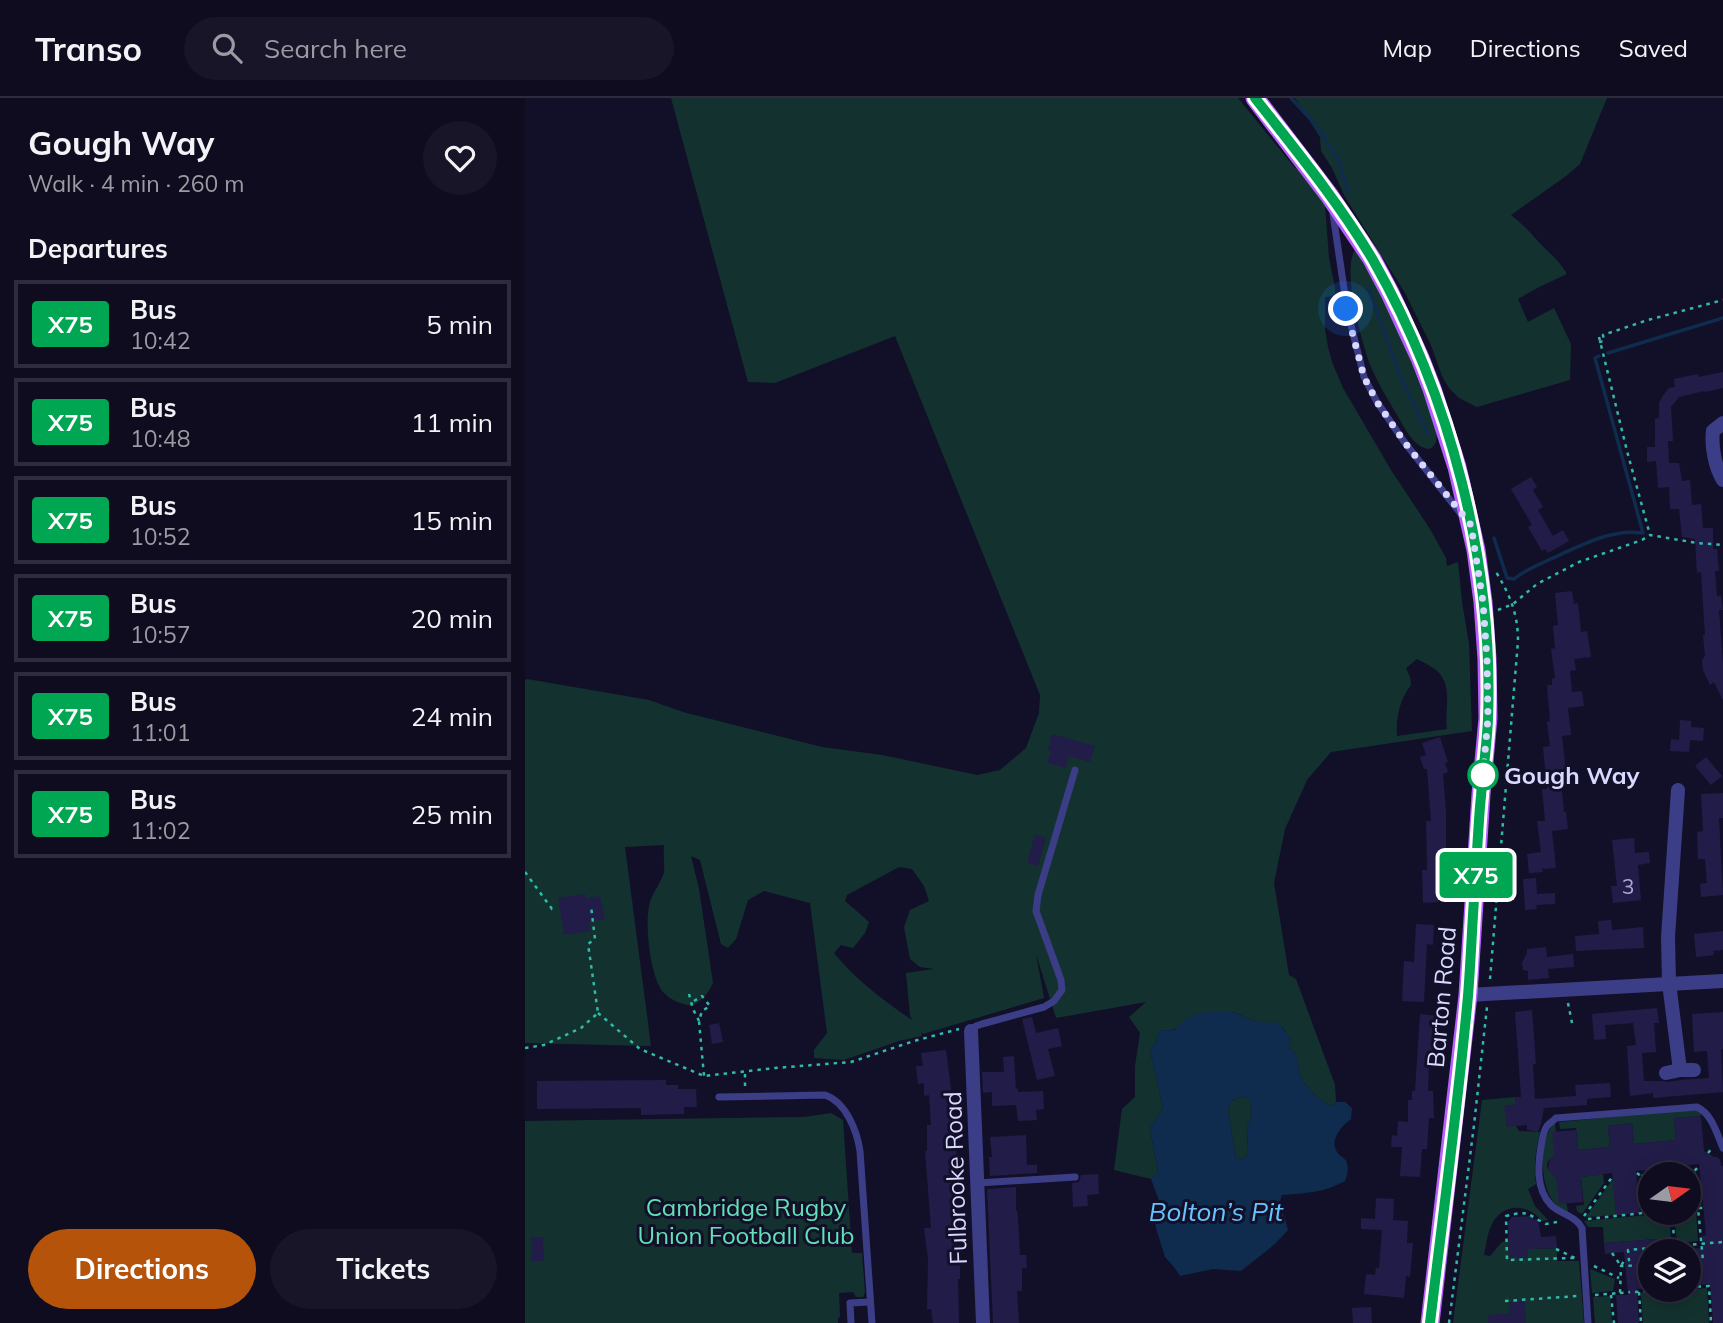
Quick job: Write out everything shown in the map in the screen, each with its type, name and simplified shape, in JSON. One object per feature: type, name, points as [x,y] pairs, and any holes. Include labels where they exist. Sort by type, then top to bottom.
[{"type":"main road","name":"Barton Road","points":[[1255,98],[1329,195],[1372,258],[1390,293],[1432,389],[1457,467],[1476,550],[1484,615],[1488,718],[1468,995],[1430,1323]]},
{"type":"street","points":[[1723,423],[1713,431],[1712,439],[1715,459],[1723,480]]},
{"type":"street","points":[[1678,790],[1671,811],[1668,937],[1669,983],[1680,1071]]},
{"type":"street","points":[[1468,995],[1723,981]]},
{"type":"street","name":"Fulbrooke Road","points":[[971,1031],[983,1323]]},
{"type":"lane","points":[[1329,195],[1346,309],[1364,377],[1377,402],[1405,443],[1471,525]]},
{"type":"lane","points":[[971,1031],[975,1026],[1044,1007],[1054,1001],[1062,990],[1061,980],[1036,911],[1038,895],[1075,770]]},
{"type":"lane","points":[[719,1097],[825,1095],[843,1108],[856,1132],[860,1151],[872,1323]]},
{"type":"lane","points":[[1588,1323],[1582,1228],[1579,1222],[1548,1202],[1539,1174],[1539,1157],[1546,1127],[1556,1118],[1697,1107],[1703,1110],[1715,1128],[1723,1148]]},
{"type":"lane","points":[[978,1183],[1075,1177]]},
{"type":"lane","points":[[851,1323],[850,1303],[870,1302]]},
{"type":"path","points":[[1650,535],[1599,339],[1604,341],[1603,335],[1648,320],[1723,300]]},
{"type":"path","points":[[1484,615],[1513,604],[1537,584],[1579,562],[1650,535],[1723,545]]},
{"type":"path","points":[[525,872],[552,909],[557,909]]},
{"type":"path","points":[[591,906],[595,939],[588,944],[598,1013],[639,1049],[704,1076],[851,1062],[966,1027],[971,1031]]},
{"type":"path","points":[[1567,989],[1573,1028]]},
{"type":"path","points":[[689,994],[699,1021],[704,1076]]},
{"type":"path","points":[[694,1001],[702,996],[710,1006],[702,1011],[699,1021]]},
{"type":"path","points":[[525,1048],[544,1045],[581,1028],[598,1013]]},
{"type":"path","points":[[745,1072],[745,1096]]},
{"type":"path","points":[[1612,1176],[1583,1217],[1585,1219],[1638,1214]]},
{"type":"path","points":[[1574,1220],[1546,1224],[1532,1214],[1521,1212],[1506,1216],[1507,1260],[1576,1258]]},
{"type":"path","points":[[1701,1244],[1723,1242]]},
{"type":"path","points":[[1701,1245],[1701,1261]]},
{"type":"path","points":[[1612,1253],[1621,1266],[1629,1260],[1628,1250],[1638,1249]]},
{"type":"path","points":[[1701,1286],[1709,1286],[1711,1322]]},
{"type":"path","points":[[1620,1293],[1630,1292]]},
{"type":"path","points":[[1611,1294],[1614,1323]]},
{"type":"path","points":[[1638,1302],[1641,1323]]},
{"type":"green space","points":[[671,98],[1238,98],[1295,168],[1303,171],[1325,206],[1329,258],[1335,288],[1335,296],[1325,297],[1325,329],[1332,362],[1343,388],[1391,470],[1430,529],[1446,558],[1447,566],[1458,562],[1469,644],[1472,731],[1331,752],[1307,780],[1285,829],[1274,883],[1289,975],[1296,979],[1335,1085],[1336,1102],[1331,1106],[1306,1085],[1299,1072],[1297,1055],[1289,1048],[1291,1039],[1282,1027],[1255,1021],[1231,1011],[1171,1030],[1160,1030],[1150,1050],[1163,1108],[1150,1129],[1158,1173],[1151,1179],[1114,1170],[1122,1109],[1135,1097],[1135,1066],[1140,1033],[1129,1017],[1146,1002],[1056,1018],[1036,954],[1044,998],[923,1034],[921,1031],[922,1036],[844,1060],[814,1058],[814,1050],[827,1033],[810,903],[764,891],[748,900],[736,939],[728,948],[721,944],[700,860],[691,856],[699,889],[713,983],[704,996],[692,1006],[677,1002],[666,995],[658,984],[648,935],[650,902],[664,872],[664,845],[625,847],[651,1046],[525,1043],[525,680],[649,700],[683,712],[822,747],[882,755],[977,775],[1000,770],[1026,748],[1039,713],[1040,695],[895,336],[775,383],[748,382]],"holes":[[[1417,659],[1442,676],[1447,690],[1447,729],[1397,736],[1399,709],[1411,685],[1406,668]],[[899,867],[912,869],[924,886],[929,901],[910,910],[904,927],[910,959],[920,967],[934,969],[906,973],[912,1020],[870,989],[834,953],[841,945],[853,948],[865,933],[869,922],[845,901],[847,895]]]},
{"type":"green space","points":[[1295,98],[1607,98],[1580,164],[1511,215],[1556,259],[1567,274],[1518,299],[1528,322],[1554,308],[1571,344],[1570,380],[1477,407],[1459,398],[1449,388],[1405,293],[1345,197],[1321,151],[1320,137]]},
{"type":"green space","points":[[1355,250],[1387,298],[1433,419],[1436,440],[1429,449],[1418,445],[1406,431],[1369,362],[1352,288],[1352,260]]},
{"type":"green space","points":[[1243,1096],[1250,1100],[1252,1114],[1247,1126],[1248,1154],[1244,1159],[1236,1158],[1228,1110],[1232,1101]]},
{"type":"green space","points":[[1515,1097],[1516,1104],[1505,1106],[1507,1126],[1516,1126],[1519,1131],[1540,1132],[1535,1158],[1536,1184],[1528,1189],[1535,1206],[1548,1220],[1542,1221],[1522,1208],[1508,1209],[1495,1218],[1484,1255],[1490,1256],[1502,1242],[1509,1241],[1510,1258],[1528,1258],[1528,1245],[1537,1245],[1537,1249],[1557,1248],[1557,1261],[1579,1261],[1584,1323],[1453,1323],[1482,1100]]},
{"type":"green space","points":[[1696,1109],[1701,1116],[1674,1118],[1676,1140],[1634,1144],[1632,1123],[1608,1126],[1610,1147],[1578,1150],[1576,1128],[1560,1129],[1559,1122]]},
{"type":"green space","name":"Cambridge Rugby Union Football Club","points":[[831,1113],[843,1120],[852,1253],[862,1253],[865,1292],[863,1297],[856,1297],[853,1292],[839,1293],[838,1323],[525,1323],[525,1121],[804,1117]]},
{"type":"green space","points":[[1555,1123],[1554,1155],[1547,1165],[1561,1185],[1568,1212],[1558,1206],[1547,1190],[1543,1170],[1546,1138]]},
{"type":"green space","points":[[1603,1174],[1604,1183],[1582,1214],[1577,1211],[1576,1206],[1584,1205],[1581,1177]]},
{"type":"green space","points":[[1613,1179],[1616,1215],[1586,1217]]},
{"type":"green space","points":[[1638,1216],[1638,1225],[1670,1225],[1671,1238],[1604,1243],[1603,1227],[1588,1227],[1584,1221]]},
{"type":"green space","points":[[1675,1225],[1697,1225],[1698,1239],[1677,1239]]},
{"type":"green space","points":[[1590,1269],[1615,1279],[1613,1291],[1592,1293]]},
{"type":"green space","points":[[1701,1288],[1707,1288],[1709,1323],[1643,1323],[1642,1302],[1701,1302]]},
{"type":"green space","points":[[1610,1296],[1612,1323],[1595,1323],[1593,1297]]},
{"type":"water","name":"Bolton’s Pit","points":[[1212,1011],[1231,1011],[1255,1021],[1278,1022],[1291,1039],[1289,1048],[1297,1055],[1299,1072],[1306,1085],[1331,1106],[1336,1102],[1345,1102],[1352,1108],[1351,1119],[1341,1129],[1335,1142],[1337,1152],[1344,1158],[1348,1170],[1345,1181],[1329,1188],[1282,1195],[1278,1207],[1288,1230],[1241,1271],[1213,1269],[1180,1276],[1165,1257],[1156,1228],[1155,1215],[1159,1201],[1151,1179],[1158,1172],[1150,1129],[1163,1108],[1150,1050],[1160,1030],[1174,1030],[1189,1017]],"holes":[[[1243,1096],[1250,1100],[1252,1114],[1247,1126],[1248,1154],[1244,1159],[1236,1158],[1228,1110],[1232,1101]]]},
{"type":"building","points":[[1723,372],[1723,388],[1679,397],[1671,407],[1673,441],[1668,441],[1669,463],[1679,463],[1682,481],[1690,480],[1692,505],[1701,504],[1703,528],[1713,528],[1713,549],[1717,549],[1719,571],[1715,571],[1717,596],[1721,596],[1723,610],[1719,610],[1723,700],[1714,682],[1710,685],[1703,670],[1705,635],[1701,572],[1697,573],[1695,539],[1682,537],[1679,509],[1670,509],[1669,487],[1658,488],[1656,461],[1647,462],[1647,447],[1655,447],[1655,419],[1659,418],[1659,403],[1669,388],[1675,387],[1674,379]]},
{"type":"building","points":[[1531,477],[1537,487],[1533,490],[1543,507],[1538,510],[1553,536],[1563,530],[1569,541],[1548,553],[1545,549],[1542,551],[1528,527],[1532,525],[1511,489]]},
{"type":"building","points":[[1572,591],[1574,604],[1578,603],[1581,632],[1587,631],[1591,657],[1574,659],[1576,670],[1570,671],[1572,692],[1582,691],[1584,706],[1568,708],[1571,735],[1562,736],[1567,782],[1561,782],[1568,829],[1552,831],[1556,868],[1529,873],[1527,854],[1541,852],[1537,821],[1545,821],[1542,789],[1547,789],[1543,747],[1550,746],[1547,685],[1552,685],[1552,679],[1555,678],[1551,649],[1555,648],[1553,626],[1558,625],[1555,593]]},
{"type":"building","points":[[1680,720],[1691,721],[1691,727],[1704,728],[1703,741],[1690,740],[1689,752],[1670,751],[1671,739],[1679,740]]},
{"type":"building","points":[[1052,734],[1095,746],[1090,762],[1069,756],[1066,768],[1047,763]]},
{"type":"building","points":[[1440,737],[1448,762],[1445,763],[1448,772],[1443,774],[1446,860],[1437,861],[1438,902],[1423,903],[1422,870],[1427,870],[1426,821],[1431,821],[1427,769],[1424,769],[1420,757],[1426,755],[1422,743]]},
{"type":"building","points":[[1706,757],[1722,776],[1711,785],[1695,766]]},
{"type":"building","points":[[1723,793],[1723,818],[1719,818],[1723,895],[1701,897],[1700,884],[1707,883],[1705,859],[1698,859],[1697,832],[1703,831],[1701,794]]},
{"type":"building","points":[[1035,834],[1046,838],[1038,866],[1027,863]]},
{"type":"building","points":[[1634,838],[1635,853],[1649,852],[1650,863],[1638,865],[1641,900],[1613,903],[1611,886],[1617,886],[1612,840]]},
{"type":"building","points":[[1536,878],[1537,894],[1555,893],[1555,904],[1536,905],[1537,909],[1525,910],[1523,879]]},
{"type":"building","points":[[585,894],[586,898],[600,896],[605,919],[589,922],[591,931],[564,935],[558,898]]},
{"type":"building","points":[[1611,920],[1612,930],[1643,927],[1644,948],[1576,951],[1575,936],[1599,934],[1598,921]]},
{"type":"building","points":[[1416,924],[1434,925],[1433,945],[1427,944],[1424,1002],[1402,1001],[1404,961],[1414,962]]},
{"type":"building","points":[[1723,931],[1723,950],[1713,951],[1714,955],[1696,957],[1694,934]]},
{"type":"building","points":[[1546,947],[1547,957],[1573,954],[1574,967],[1548,969],[1549,978],[1528,980],[1528,971],[1523,970],[1522,963],[1527,949]]},
{"type":"building","points":[[1657,1008],[1659,1023],[1654,1023],[1656,1052],[1642,1053],[1644,1081],[1709,1078],[1707,1051],[1694,1052],[1692,1014],[1723,1012],[1723,1092],[1653,1098],[1653,1093],[1630,1096],[1627,1046],[1636,1045],[1633,1023],[1605,1025],[1606,1039],[1594,1040],[1592,1014]]},
{"type":"building","points":[[1532,1010],[1536,1064],[1533,1064],[1535,1099],[1576,1096],[1575,1085],[1610,1083],[1611,1097],[1587,1099],[1587,1105],[1544,1108],[1538,1132],[1527,1130],[1527,1125],[1507,1127],[1504,1106],[1516,1104],[1515,1097],[1521,1097],[1515,1012]]},
{"type":"building","points":[[1420,1014],[1438,1016],[1437,1064],[1429,1064],[1428,1091],[1433,1091],[1434,1118],[1429,1118],[1427,1149],[1422,1149],[1420,1177],[1400,1176],[1402,1147],[1391,1147],[1392,1135],[1397,1136],[1398,1121],[1408,1122],[1408,1100],[1412,1100],[1412,1091],[1415,1091]]},
{"type":"building","points":[[1032,1017],[1036,1033],[1058,1028],[1062,1046],[1048,1049],[1055,1076],[1037,1080],[1022,1019]]},
{"type":"building","points":[[719,1023],[723,1042],[712,1044],[709,1025]]},
{"type":"building","points":[[946,1050],[956,1147],[959,1323],[933,1323],[931,1309],[927,1309],[928,1259],[924,1228],[931,1228],[925,1151],[927,1125],[931,1125],[929,1095],[924,1096],[924,1083],[918,1084],[916,1066],[923,1066],[921,1053]]},
{"type":"building","points":[[1014,1056],[1018,1092],[1043,1091],[1044,1109],[1036,1110],[1037,1120],[1018,1121],[1016,1105],[992,1106],[992,1092],[983,1093],[982,1072],[1004,1072],[1003,1057]]},
{"type":"building","points":[[666,1080],[666,1085],[678,1085],[678,1089],[696,1089],[697,1107],[684,1107],[684,1114],[641,1115],[641,1108],[537,1109],[537,1081]]},
{"type":"building","points":[[1701,1117],[1704,1151],[1718,1157],[1723,1166],[1723,1323],[1713,1323],[1710,1284],[1701,1285],[1702,1236],[1706,1235],[1701,1162],[1638,1162],[1638,1213],[1616,1215],[1612,1173],[1581,1177],[1583,1202],[1559,1204],[1556,1178],[1548,1167],[1550,1158],[1554,1155],[1552,1132],[1576,1130],[1578,1150],[1610,1147],[1608,1126],[1632,1123],[1634,1144],[1676,1140],[1674,1118]]},
{"type":"building","points":[[1026,1135],[1027,1165],[1037,1165],[1037,1173],[990,1176],[990,1137]]},
{"type":"building","points":[[1098,1174],[1099,1194],[1087,1195],[1088,1206],[1073,1207],[1072,1183],[1079,1182],[1081,1175]]},
{"type":"building","points":[[1016,1187],[1020,1255],[1026,1255],[1027,1268],[1022,1268],[1022,1291],[1017,1291],[1019,1323],[993,1323],[987,1189]]},
{"type":"building","points":[[1376,1198],[1394,1199],[1393,1220],[1408,1221],[1407,1243],[1413,1243],[1410,1277],[1406,1276],[1404,1298],[1364,1294],[1366,1274],[1375,1275],[1376,1268],[1379,1268],[1382,1230],[1361,1229],[1361,1218],[1375,1219]]},
{"type":"building","points":[[1532,1216],[1534,1220],[1538,1219],[1541,1237],[1556,1236],[1557,1248],[1528,1249],[1528,1258],[1509,1258],[1508,1222],[1512,1217]]},
{"type":"building","points":[[531,1237],[543,1237],[544,1261],[531,1261]]},
{"type":"building","points":[[1638,1240],[1639,1323],[1618,1323],[1616,1295],[1628,1295],[1624,1252],[1605,1254],[1604,1243]]},
{"type":"building","points":[[1525,1301],[1526,1323],[1488,1323],[1488,1315],[1509,1313],[1509,1302]]},
{"type":"building","points":[[1371,1307],[1372,1323],[1353,1323],[1352,1308]]},
{"type":"waterway","points":[[1291,98],[1316,125],[1339,161],[1348,193]]},
{"type":"waterway","points":[[1368,287],[1400,376],[1428,434]]},
{"type":"waterway","points":[[1608,353],[1723,318]]},
{"type":"waterway","points":[[1494,538],[1507,578],[1514,579],[1533,567],[1597,539],[1620,533],[1643,533],[1595,358],[1599,356]]},
{"type":"bus line","name":"X75","points":[[1255,98],[1353,229],[1390,293],[1432,389],[1457,467],[1476,550],[1483,602],[1488,718],[1468,995],[1430,1323]]},
{"type":"place","name":"Gough Way","points":[[1483,775]]},
{"type":"route","points":[[1346,309],[1364,377],[1377,402],[1405,443],[1471,525],[1483,602],[1487,659],[1488,718],[1483,775]]}]
